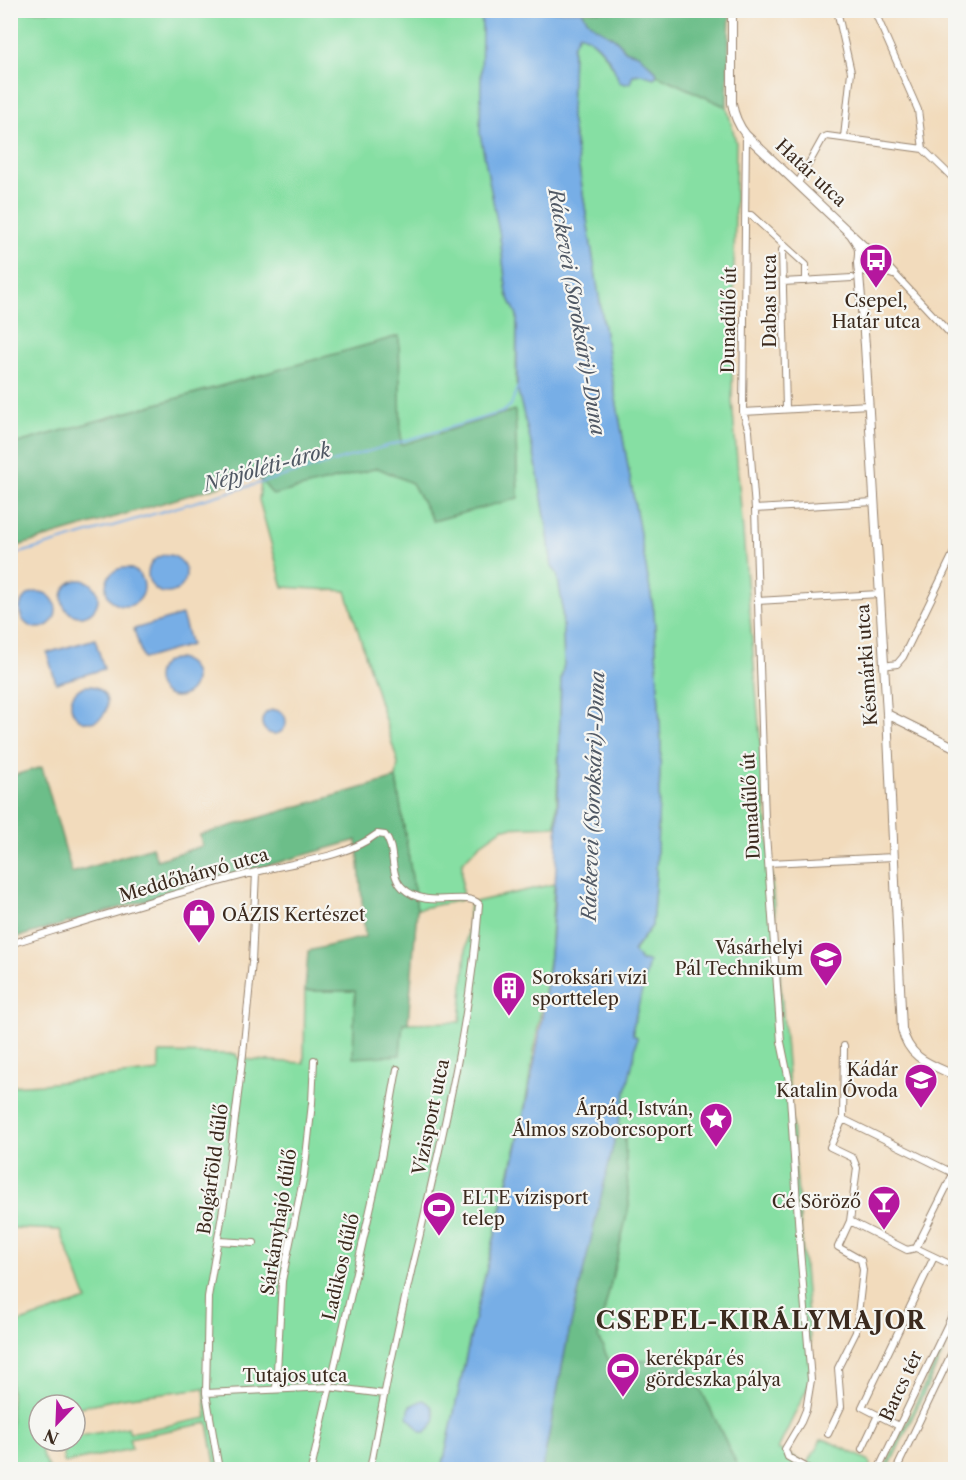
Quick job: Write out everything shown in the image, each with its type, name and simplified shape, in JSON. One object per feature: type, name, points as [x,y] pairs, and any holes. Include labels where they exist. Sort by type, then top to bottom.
[{"type":"street","points":[[732,10],[732,103],[734,117],[746,135]]},
{"type":"street","points":[[837,10],[851,72],[844,137]]},
{"type":"street","points":[[874,10],[918,110],[923,149]]},
{"type":"street","name":"Határ utca","points":[[746,135],[852,236],[865,254]]},
{"type":"street","name":"Dunadűlő út","points":[[746,135],[742,412],[749,430],[755,509],[765,820],[770,863],[779,1019],[789,1081],[811,1380],[804,1416],[785,1449],[788,1457],[810,1470]]},
{"type":"street","points":[[798,183],[823,138],[827,136],[923,149],[955,181]]},
{"type":"street","name":"Dabas utca","points":[[745,215],[751,215],[785,246],[782,250],[786,409]]},
{"type":"street","points":[[785,246],[806,264],[806,281]]},
{"type":"street","points":[[861,285],[873,266],[873,254],[865,254]]},
{"type":"street","name":"Késmárki utca","points":[[865,254],[858,263],[869,405],[887,714],[902,1029],[906,1042],[919,1058],[956,1076]]},
{"type":"street","points":[[860,267],[862,270],[873,266],[889,268],[956,340]]},
{"type":"street","points":[[783,282],[852,278]]},
{"type":"street","points":[[742,412],[869,405]]},
{"type":"street","points":[[755,509],[874,502]]},
{"type":"street","points":[[883,666],[897,664],[903,657],[956,548]]},
{"type":"street","points":[[757,601],[879,594]]},
{"type":"street","points":[[887,714],[956,747]]},
{"type":"street","name":"Meddőhányó utca","points":[[10,944],[256,872],[326,856],[367,842],[376,834],[385,835]]},
{"type":"street","name":"Vízisport utca","points":[[369,1470],[384,1394],[449,1110],[465,1026],[479,904],[471,899],[423,900],[409,894],[398,883],[389,841],[385,835]]},
{"type":"street","points":[[770,863],[894,857]]},
{"type":"street","name":"Bolgárföld dűlő","points":[[219,1470],[206,1393],[208,1297],[218,1241],[243,1054],[252,962],[256,872]]},
{"type":"street","points":[[828,1434],[841,1407],[838,1368],[856,1332],[863,1270],[861,1260],[838,1247],[849,1221],[857,1168],[853,1158],[831,1147],[843,1119],[844,1046]]},
{"type":"street","name":"Sárkányhajó dűlő","points":[[276,1389],[282,1281],[304,1175],[314,1060]]},
{"type":"street","name":"Ladikos dűlő","points":[[311,1470],[378,1175],[397,1070]]},
{"type":"street","points":[[843,1119],[954,1171],[916,1248]]},
{"type":"street","points":[[849,1221],[907,1250],[916,1248],[956,1267]]},
{"type":"street","points":[[218,1241],[255,1243]]},
{"type":"street","points":[[899,1426],[862,1407],[934,1257]]},
{"type":"street","name":"Barcs tér","points":[[878,1470],[956,1307]]},
{"type":"street","name":"Barcs tér","points":[[896,1470],[956,1344]]},
{"type":"street","name":"Tutajos utca","points":[[206,1393],[329,1387],[384,1394]]},
{"type":"street","points":[[862,1449],[878,1415]]},
{"type":"green space","points":[[10,11],[481,11],[500,237],[507,294],[517,315],[516,383],[536,463],[552,567],[557,573],[562,603],[564,665],[561,678],[556,826],[503,828],[479,845],[462,863],[462,900],[417,909],[396,778],[398,763],[346,591],[283,587],[259,500],[261,481],[257,475],[273,495],[378,468],[412,483],[433,521],[518,497],[515,411],[401,446],[399,336],[11,445]]},
{"type":"green space","points":[[582,11],[730,11],[727,107],[657,75],[656,71],[638,55],[624,50],[615,39],[592,24]]},
{"type":"green space","points":[[579,34],[596,44],[616,72],[642,74],[654,78],[657,75],[727,107],[736,142],[732,400],[813,1376],[778,1449],[807,1465],[821,1440],[826,1440],[868,1460],[871,1464],[869,1469],[739,1469],[686,1359],[610,1363],[598,1337],[629,1206],[624,1128],[617,1126],[637,1037],[633,1035],[633,1027],[648,962],[641,961],[633,952],[652,926],[661,745],[654,612],[609,360],[571,116],[573,45]]},
{"type":"green space","points":[[399,336],[401,445],[515,410],[518,498],[433,521],[412,483],[378,468],[273,495],[257,475],[11,548],[11,445]]},
{"type":"green space","points":[[42,767],[72,873],[152,847],[157,860],[202,846],[200,835],[396,778],[417,909],[408,1023],[403,1023],[400,1055],[353,1058],[355,991],[305,991],[308,951],[365,937],[357,840],[11,939],[11,776]]},
{"type":"green space","points":[[554,884],[550,955],[523,1117],[470,1338],[442,1469],[216,1469],[208,1423],[129,1438],[132,1449],[64,1463],[63,1453],[87,1453],[87,1435],[128,1427],[130,1433],[207,1418],[204,1388],[122,1398],[87,1405],[87,1393],[27,1393],[27,1453],[43,1453],[50,1469],[11,1469],[11,1325],[87,1300],[60,1230],[11,1228],[10,1086],[159,1071],[159,1053],[236,1054],[238,1059],[304,1063],[305,991],[355,991],[403,1023],[460,1022],[470,903]]},
{"type":"green space","points":[[617,1126],[624,1128],[629,1206],[598,1337],[610,1363],[686,1358],[739,1469],[542,1470],[567,1341]]},
{"type":"green space","points":[[953,1326],[955,1327],[888,1469],[884,1469]]},
{"type":"water","name":"Ráckevei (Soroksári)-Duna","points":[[481,11],[582,11],[592,24],[615,39],[624,50],[638,54],[656,71],[657,75],[654,78],[642,74],[633,75],[630,83],[619,82],[605,53],[587,37],[579,34],[573,46],[571,117],[609,360],[654,612],[661,745],[652,926],[633,951],[641,961],[649,962],[633,1027],[633,1035],[637,1037],[634,1057],[567,1341],[542,1470],[442,1469],[471,1333],[522,1123],[539,1039],[550,955],[555,886],[561,678],[564,664],[562,603],[557,573],[552,567],[536,463],[517,388],[517,315],[507,294],[500,237],[480,134]]},
{"type":"water","points":[[167,555],[180,561],[186,574],[180,587],[167,593],[154,587],[148,574],[154,561]]},
{"type":"water","points":[[125,568],[138,574],[144,587],[138,600],[125,606],[112,600],[106,587],[112,574]]},
{"type":"water","points":[[80,580],[93,585],[98,598],[93,611],[80,616],[67,611],[62,598],[67,585]]},
{"type":"water","points":[[38,592],[51,597],[56,610],[51,623],[38,628],[25,623],[20,610],[25,597]]},
{"type":"water","points":[[182,615],[191,645],[143,659],[134,629]]},
{"type":"water","points":[[95,639],[104,669],[56,683],[47,653]]},
{"type":"water","points":[[176,659],[190,664],[195,678],[190,692],[176,697],[162,692],[157,678],[162,664]]},
{"type":"water","points":[[89,686],[101,692],[107,704],[101,716],[89,722],[77,716],[71,704],[77,692]]},
{"type":"water","points":[[274,710],[282,714],[286,722],[282,730],[274,734],[266,730],[262,722],[266,714]]},
{"type":"water","points":[[423,1400],[431,1406],[435,1418],[435,1422],[426,1432],[421,1432],[408,1417],[410,1406]]},
{"type":"waterway","name":"Népjóléti-árok","points":[[10,556],[503,412],[511,405],[517,388]]},
{"type":"place","name":"Csepel, Határ utca","points":[[876,289]]},
{"type":"place","name":"OÁZIS Kertészet","points":[[199,944]]},
{"type":"place","name":"Vásárhelyi Pál Technikum","points":[[826,987]]},
{"type":"place","name":"Soroksári vízi sporttelep","points":[[509,1017]]},
{"type":"place","name":"Kádár Katalin Óvoda","points":[[921,1109]]},
{"type":"place","name":"Árpád, István, Álmos szoborcsoport","points":[[716,1148]]},
{"type":"place","name":"Cé Söröző","points":[[884,1231]]},
{"type":"place","name":"ELTE vízisport telep","points":[[439,1237]]},
{"type":"place","name":"kerékpár és gördeszka pálya","points":[[623,1398]]},
{"type":"district","name":"CSEPEL-KIRÁLYMAJOR","points":[[761,1320]]}]
